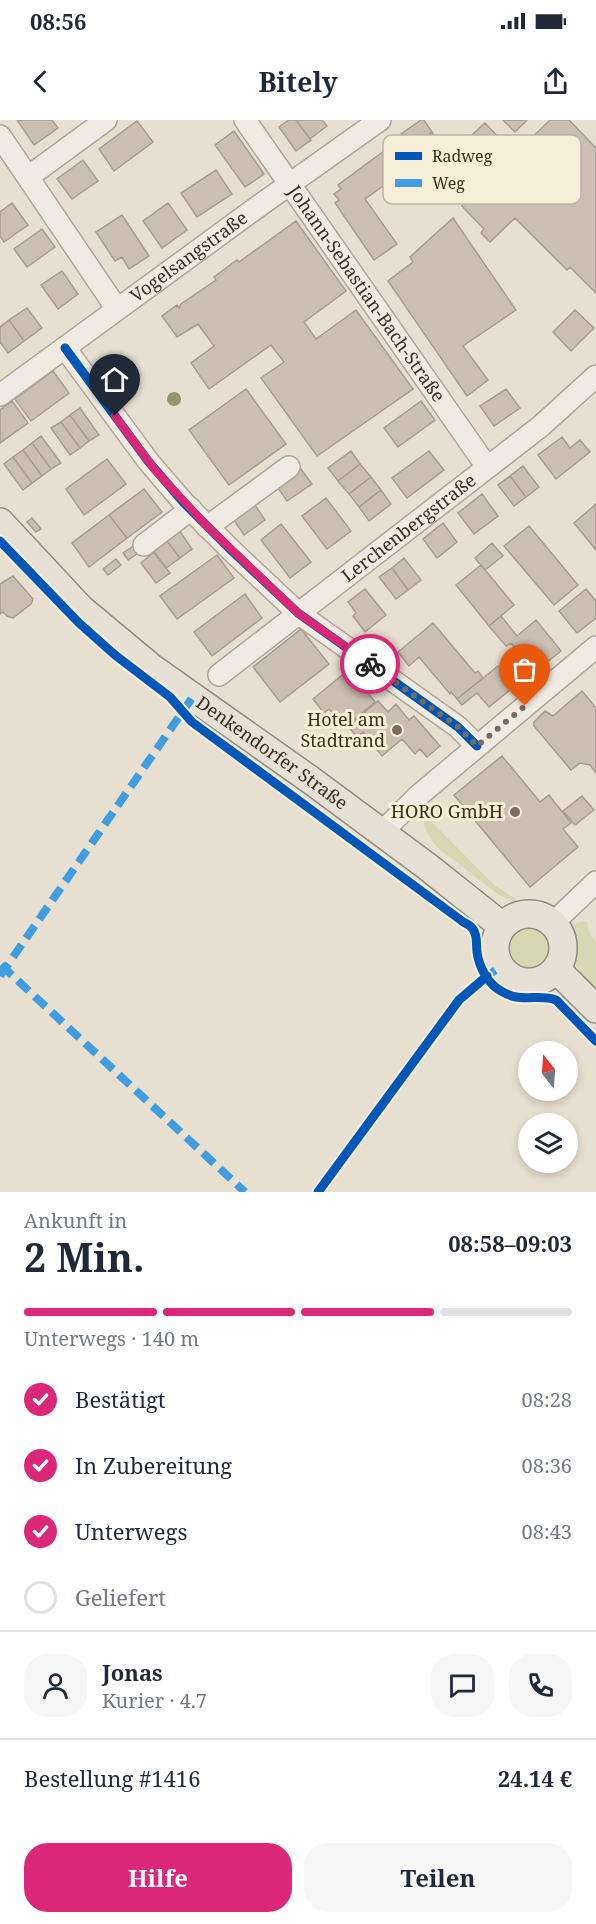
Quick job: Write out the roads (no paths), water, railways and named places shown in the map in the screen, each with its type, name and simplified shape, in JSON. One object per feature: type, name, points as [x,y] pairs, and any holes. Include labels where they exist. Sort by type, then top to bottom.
[{"type":"main road","name":"Denkendorfer Straße","points":[[0,522],[69,597],[112,637],[171,683],[256,741],[381,832],[502,926]]},
{"type":"main road","points":[[523,914],[543,917],[553,924],[560,933],[563,948],[561,961],[556,969],[546,977],[531,982],[520,982],[507,975],[498,963],[495,951],[496,937],[502,926],[510,919],[523,914]]},
{"type":"main road","points":[[556,969],[596,1009]]},
{"type":"street","points":[[28,177],[106,120]]},
{"type":"street","name":"Johann-Sebastian-Bach-Straße","points":[[245,120],[487,467]]},
{"type":"street","name":"Vogelsangstraße","points":[[0,395],[380,120]]},
{"type":"street","points":[[0,136],[117,309]]},
{"type":"street","points":[[65,348],[144,456],[207,526],[298,613],[458,727],[477,746]]},
{"type":"street","name":"Lerchenbergstraße","points":[[219,675],[562,408],[596,376]]},
{"type":"street","points":[[207,526],[289,466]]},
{"type":"street","points":[[144,544],[191,509]]},
{"type":"street","points":[[381,832],[409,804],[596,647]]},
{"type":"street","points":[[553,924],[596,882]]},
{"type":"place","name":"Hotel am Stadtrand","points":[[397,730]]},
{"type":"place","name":"HORO GmbH","points":[[515,812]]}]
